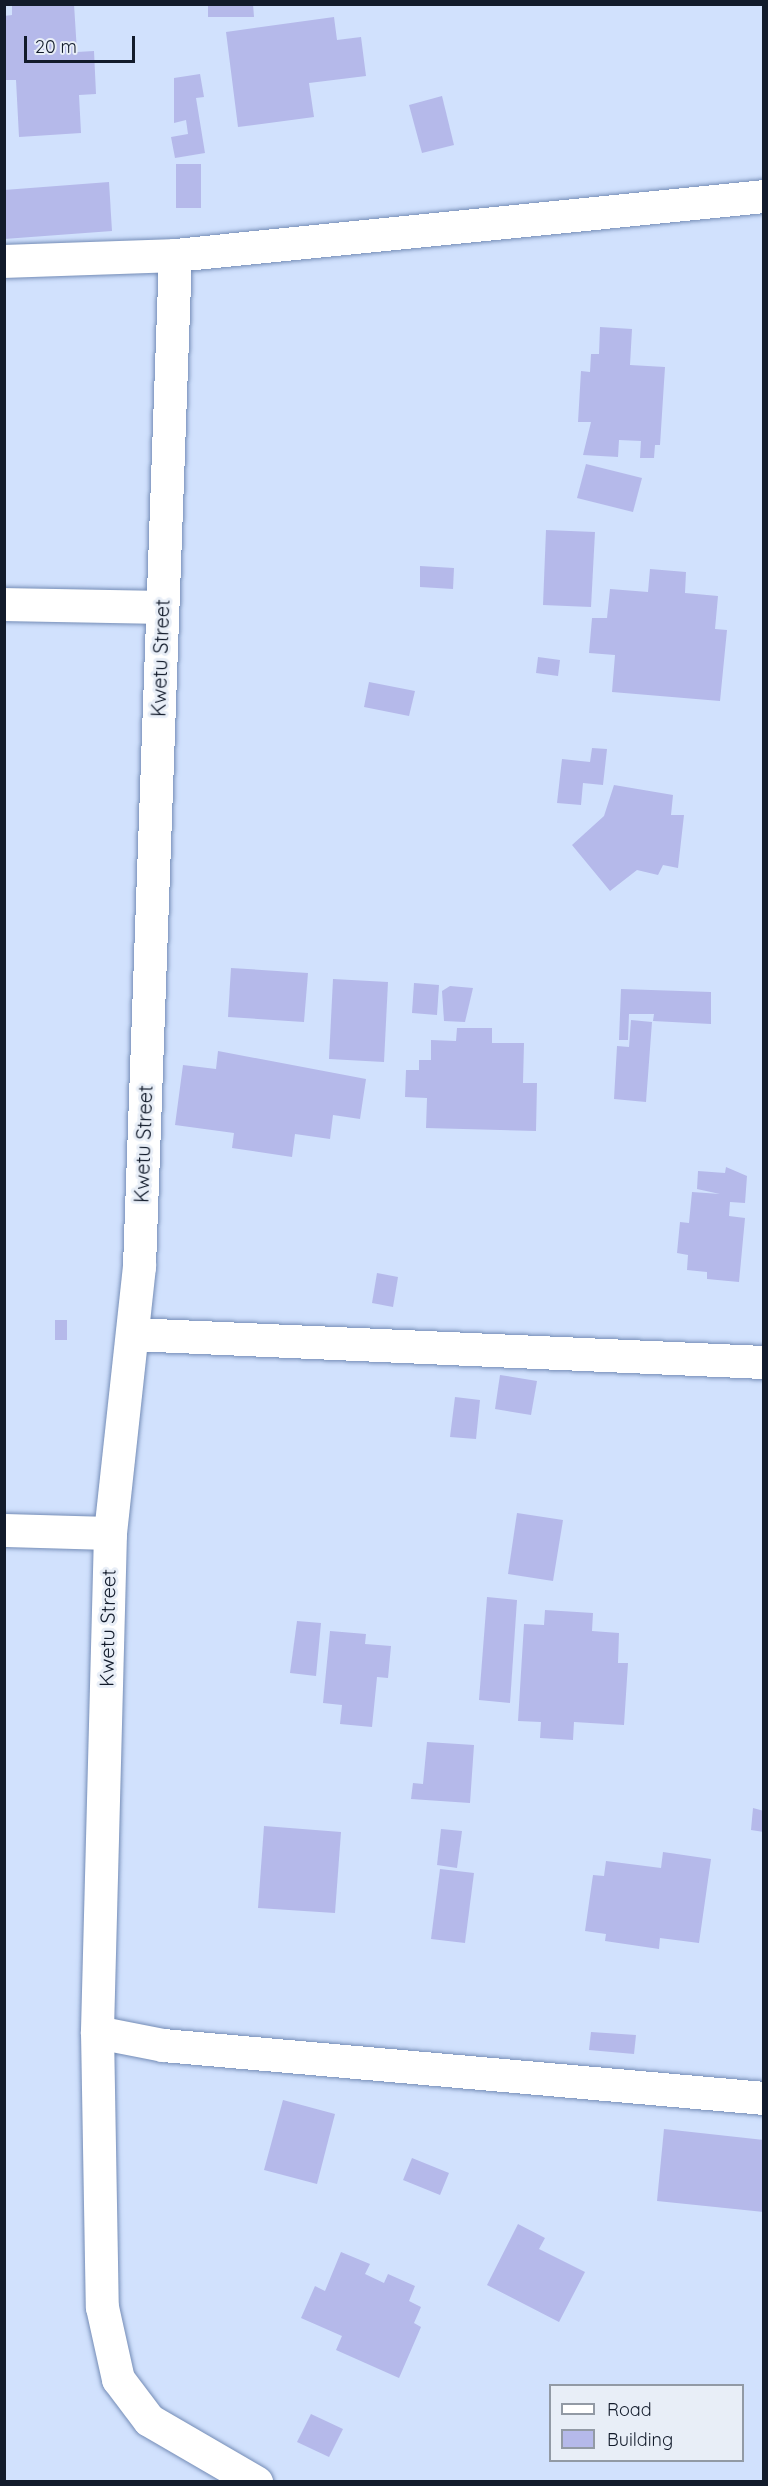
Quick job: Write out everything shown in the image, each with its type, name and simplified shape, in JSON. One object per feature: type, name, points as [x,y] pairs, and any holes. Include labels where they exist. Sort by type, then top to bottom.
[{"type":"street","points":[[4,261],[175,255],[764,196]]},
{"type":"street","name":"Kwetu Street","points":[[175,255],[132,1334],[110,1533],[97,2032],[102,2307],[118,2379],[149,2420],[256,2481]]},
{"type":"street","points":[[4,604],[161,607]]},
{"type":"street","points":[[132,1334],[764,1362]]},
{"type":"street","points":[[4,1530],[110,1533]]},
{"type":"street","points":[[97,2032],[163,2045],[764,2098]]},
{"type":"building","points":[[12,4],[74,4],[77,52],[94,51],[96,94],[79,95],[81,133],[19,137],[16,80],[4,80],[4,16],[12,15]]},
{"type":"building","points":[[208,4],[253,4],[254,17],[208,17]]},
{"type":"building","points":[[334,17],[337,40],[361,37],[366,76],[309,83],[314,117],[238,127],[226,32]]},
{"type":"building","points":[[200,74],[204,97],[196,98],[205,153],[175,158],[171,137],[188,134],[186,120],[174,123],[174,78]]},
{"type":"building","points":[[442,96],[454,145],[422,153],[409,105]]},
{"type":"building","points":[[176,164],[201,164],[201,208],[176,208]]},
{"type":"building","points":[[109,182],[112,231],[4,239],[4,190]]},
{"type":"building","points":[[600,327],[632,329],[630,365],[665,367],[660,445],[655,445],[654,458],[640,458],[641,441],[619,440],[618,457],[583,455],[591,422],[578,422],[581,371],[590,372],[591,354],[599,354]]},
{"type":"building","points":[[586,464],[642,478],[633,512],[577,498]]},
{"type":"building","points":[[546,530],[595,532],[591,607],[543,605]]},
{"type":"building","points":[[420,566],[454,568],[453,589],[420,587]]},
{"type":"building","points":[[650,569],[686,572],[685,593],[718,596],[715,629],[727,630],[720,701],[612,692],[615,655],[589,653],[592,618],[607,618],[610,589],[648,592]]},
{"type":"building","points":[[538,657],[560,660],[558,676],[536,673]]},
{"type":"building","points":[[369,682],[415,691],[409,716],[364,707]]},
{"type":"building","points":[[592,748],[607,749],[603,785],[583,783],[581,805],[557,803],[562,759],[590,762]]},
{"type":"building","points":[[614,785],[673,795],[671,815],[684,815],[678,868],[663,865],[658,875],[637,870],[610,891],[572,845],[604,816]]},
{"type":"building","points":[[231,968],[308,973],[304,1022],[228,1017]]},
{"type":"building","points":[[333,979],[388,982],[384,1062],[329,1059]]},
{"type":"building","points":[[414,983],[439,985],[437,1015],[412,1013]]},
{"type":"building","points":[[450,986],[473,988],[465,1022],[444,1021],[442,991]]},
{"type":"building","points":[[621,989],[711,992],[711,1024],[653,1021],[654,1014],[629,1014],[628,1040],[619,1040]]},
{"type":"building","points":[[631,1020],[652,1022],[646,1102],[614,1099],[617,1046],[629,1047]]},
{"type":"building","points":[[457,1028],[492,1028],[492,1043],[524,1043],[523,1083],[537,1083],[536,1131],[426,1128],[427,1098],[405,1097],[406,1070],[419,1070],[419,1060],[431,1060],[431,1040],[456,1041]]},
{"type":"building","points":[[218,1051],[366,1079],[360,1119],[333,1115],[330,1139],[295,1134],[292,1157],[232,1148],[234,1133],[175,1125],[183,1065],[216,1069]]},
{"type":"building","points":[[726,1167],[747,1176],[745,1203],[730,1202],[729,1216],[745,1218],[739,1282],[707,1279],[707,1272],[687,1270],[688,1255],[677,1253],[680,1222],[689,1223],[692,1192],[720,1194],[697,1189],[698,1171],[725,1173]]},
{"type":"building","points":[[377,1273],[398,1277],[393,1307],[372,1303]]},
{"type":"building","points":[[55,1320],[67,1320],[67,1340],[55,1340]]},
{"type":"building","points":[[500,1375],[537,1381],[531,1415],[495,1409]]},
{"type":"building","points":[[455,1397],[480,1400],[476,1439],[450,1437]]},
{"type":"building","points":[[517,1513],[563,1520],[553,1581],[508,1574]]},
{"type":"building","points":[[487,1597],[517,1600],[510,1703],[479,1700]]},
{"type":"building","points":[[545,1610],[593,1613],[592,1631],[619,1633],[618,1663],[628,1663],[624,1725],[574,1722],[573,1740],[540,1738],[541,1722],[518,1721],[524,1624],[544,1625]]},
{"type":"building","points":[[297,1621],[321,1623],[316,1676],[290,1673]]},
{"type":"building","points":[[330,1631],[366,1634],[365,1644],[391,1646],[388,1678],[377,1677],[372,1727],[340,1724],[342,1705],[323,1703]]},
{"type":"building","points":[[427,1742],[474,1745],[470,1803],[411,1799],[413,1783],[423,1784]]},
{"type":"building","points":[[753,1808],[764,1811],[764,1832],[751,1830]]},
{"type":"building","points":[[264,1826],[341,1832],[335,1913],[258,1908]]},
{"type":"building","points":[[441,1829],[462,1831],[457,1868],[437,1865]]},
{"type":"building","points":[[663,1852],[711,1859],[699,1943],[660,1938],[659,1949],[605,1941],[606,1934],[585,1931],[593,1875],[604,1876],[606,1861],[661,1868]]},
{"type":"building","points":[[440,1869],[474,1873],[465,1943],[431,1939]]},
{"type":"building","points":[[591,2032],[636,2035],[634,2054],[589,2050]]},
{"type":"building","points":[[283,2100],[335,2114],[317,2184],[264,2170]]},
{"type":"building","points":[[664,2129],[764,2140],[764,2212],[657,2201]]},
{"type":"building","points":[[412,2158],[449,2173],[440,2195],[403,2180]]},
{"type":"building","points":[[518,2224],[545,2238],[539,2249],[585,2272],[559,2322],[487,2285]]},
{"type":"building","points":[[341,2252],[370,2264],[365,2274],[384,2283],[388,2274],[415,2286],[409,2301],[421,2307],[414,2323],[421,2327],[399,2378],[336,2350],[342,2336],[301,2318],[315,2286],[325,2291]]},
{"type":"building","points":[[311,2414],[343,2429],[329,2457],[297,2442]]}]
